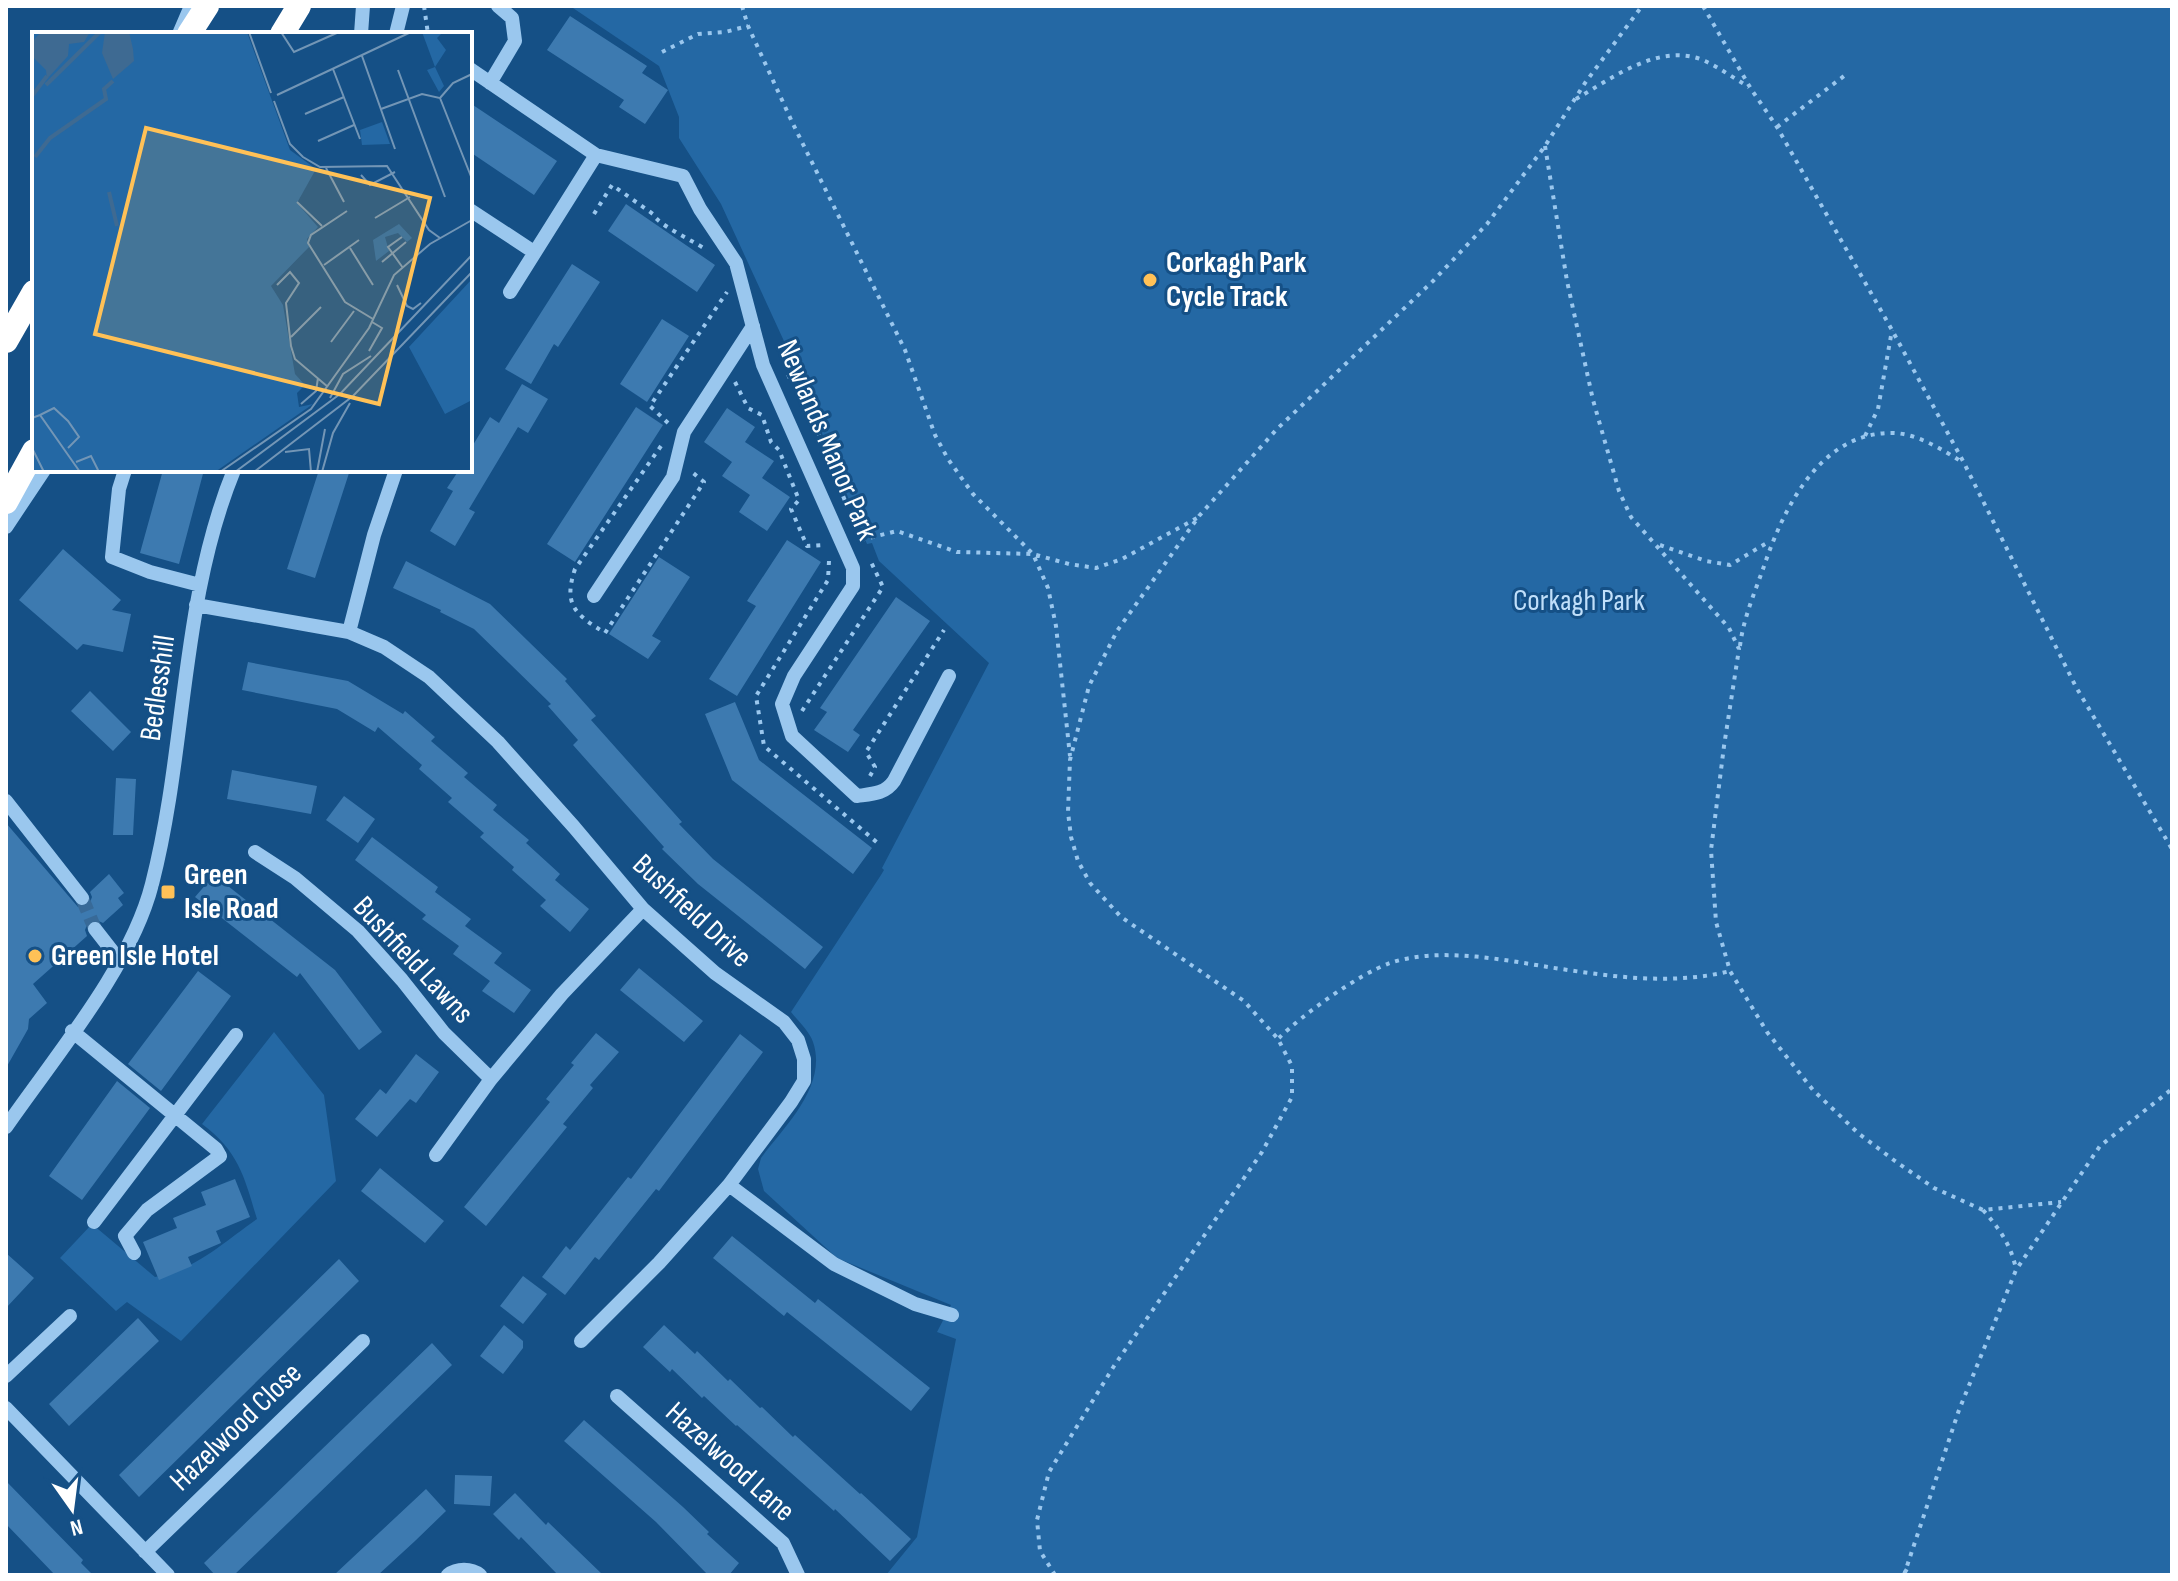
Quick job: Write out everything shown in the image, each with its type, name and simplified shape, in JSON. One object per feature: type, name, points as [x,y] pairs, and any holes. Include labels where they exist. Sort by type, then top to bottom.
[{"type":"highway","points":[[190,32],[207,6]]},
{"type":"highway","points":[[283,32],[299,6]]},
{"type":"highway","points":[[6,341],[32,296]]},
{"type":"highway","points":[[6,502],[32,455]]},
{"type":"street","points":[[180,32],[191,6]]},
{"type":"street","points":[[361,32],[363,6]]},
{"type":"street","points":[[396,32],[403,6]]},
{"type":"street","points":[[490,83],[515,41],[512,18],[498,6]]},
{"type":"street","points":[[472,70],[596,155],[510,292]]},
{"type":"street","name":"Newlands Manor Park","points":[[596,155],[683,176],[700,209],[736,263],[763,365],[774,394],[853,568],[853,586],[794,676],[782,704],[792,736],[857,796],[878,794],[890,787],[949,676]]},
{"type":"street","points":[[472,211],[534,252]]},
{"type":"street","points":[[594,596],[673,477],[684,432],[753,326]]},
{"type":"street","points":[[6,527],[43,472]]},
{"type":"street","points":[[124,472],[119,489],[112,557],[150,572],[200,585]]},
{"type":"street","name":"Bedlesshill","points":[[6,1127],[120,961],[141,916],[164,826],[200,585],[210,537],[233,472]]},
{"type":"street","points":[[349,632],[374,535],[395,472]]},
{"type":"street","name":"Bushfield Drive","points":[[196,605],[349,632],[384,647],[429,677],[475,720],[574,827],[643,909],[715,973],[784,1022],[798,1040],[804,1059],[804,1081],[729,1185],[659,1263],[581,1341]]},
{"type":"street","points":[[6,801],[82,898]]},
{"type":"street","name":"Bushfield Lawns","points":[[255,852],[295,878],[358,931],[444,1033],[491,1079]]},
{"type":"street","points":[[436,1155],[491,1079],[562,994],[643,909]]},
{"type":"street","points":[[95,929],[120,961]]},
{"type":"street","points":[[72,1031],[216,1149],[220,1156],[147,1210],[125,1236],[134,1253]]},
{"type":"street","points":[[94,1222],[236,1035]]},
{"type":"street","points":[[729,1185],[834,1264],[915,1304],[952,1315]]},
{"type":"street","points":[[6,1376],[70,1316]]},
{"type":"street","name":"Hazelwood Close","points":[[145,1552],[363,1341]]},
{"type":"street","name":"Hazelwood Lane","points":[[617,1396],[783,1543],[798,1575]]},
{"type":"street","points":[[6,1408],[168,1575]]},
{"type":"street","points":[[448,1575],[455,1570],[475,1571],[480,1575]]},
{"type":"path","points":[[424,6],[428,32]]},
{"type":"path","points":[[742,6],[748,26],[793,124],[905,350],[941,447],[973,494],[1033,554],[1048,588],[1056,626],[1070,760],[1068,812],[1078,861],[1090,883],[1121,917],[1244,1001],[1278,1039],[1292,1066],[1292,1097],[1262,1152],[1114,1366],[1049,1472],[1037,1520],[1040,1551],[1055,1575]]},
{"type":"path","points":[[1070,760],[1089,686],[1117,631],[1199,516],[1277,429],[1433,281],[1487,224],[1642,6]]},
{"type":"path","points":[[1703,6],[1777,127],[1892,330],[1964,463],[2076,687],[2172,849]]},
{"type":"path","points":[[662,52],[698,34],[748,26]]},
{"type":"path","points":[[1576,100],[1627,69],[1656,58],[1682,55],[1703,60],[1751,89]]},
{"type":"path","points":[[1777,127],[1844,76]]},
{"type":"path","points":[[1545,146],[1567,281],[1597,415],[1619,491],[1631,517],[1729,628],[1739,649]]},
{"type":"path","points":[[594,214],[612,185],[653,214],[668,229],[675,229],[708,251]]},
{"type":"path","points":[[667,429],[668,420],[650,406],[729,289]]},
{"type":"path","points":[[1865,436],[1878,409],[1892,330]]},
{"type":"path","points":[[726,394],[734,381],[748,408],[762,415],[771,442],[779,450],[799,500],[791,509],[807,546],[823,545]]},
{"type":"path","points":[[1964,463],[1937,446],[1897,433],[1865,436],[1828,455],[1789,503],[1741,635],[1711,850],[1716,922],[1730,971],[1767,1032],[1824,1101],[1858,1133],[1934,1188],[1983,1210],[1999,1228],[2013,1252],[2016,1270]]},
{"type":"path","points":[[666,438],[575,569],[569,590],[578,616],[605,633],[704,482],[692,473],[694,465]]},
{"type":"path","points":[[860,540],[897,531],[957,552],[1033,554],[1096,568],[1122,559],[1199,516]]},
{"type":"path","points":[[1658,544],[1706,561],[1730,565],[1773,540]]},
{"type":"path","points":[[829,559],[828,580],[756,696],[760,729],[764,746],[880,845]]},
{"type":"path","points":[[1278,1039],[1291,1026],[1365,976],[1389,963],[1415,958],[1488,957],[1605,974],[1669,979],[1730,971]]},
{"type":"path","points":[[1913,1575],[1904,1572],[1959,1410],[2016,1270],[2100,1146],[2172,1089]]},
{"type":"path","points":[[1983,1210],[2061,1202]]},
{"type":"green space","name":"Corkagh Park","points":[[570,6],[2172,6],[2172,1575],[886,1575],[917,1537],[956,1339],[937,1332],[951,1305],[837,1258],[764,1191],[758,1169],[761,1158],[801,1105],[814,1074],[816,1058],[813,1042],[791,1012],[884,870],[882,868],[989,663],[879,561],[872,543],[867,544],[789,352],[721,204],[679,138],[679,117],[659,66]]},
{"type":"green space","points":[[274,1032],[324,1095],[336,1181],[181,1341],[127,1302],[116,1311],[60,1258],[92,1224],[155,1277],[196,1262],[257,1219],[244,1177],[232,1155],[202,1124]]},
{"type":"building","points":[[570,16],[647,66],[642,73],[668,90],[645,124],[619,107],[624,100],[547,50]]},
{"type":"building","points":[[472,104],[557,161],[534,195],[472,153]]},
{"type":"building","points":[[626,204],[715,265],[697,292],[608,231]]},
{"type":"building","points":[[572,264],[600,282],[558,347],[554,344],[531,384],[505,369]]},
{"type":"building","points":[[662,319],[689,336],[647,402],[620,384]]},
{"type":"building","points":[[522,384],[548,399],[528,433],[518,427],[469,509],[475,512],[455,546],[430,531],[453,491],[447,488],[458,472],[472,472],[472,447],[490,417],[499,423]]},
{"type":"building","points":[[636,407],[663,425],[575,562],[547,544]]},
{"type":"building","points":[[727,408],[755,427],[745,442],[774,461],[762,478],[790,497],[767,531],[739,512],[750,495],[722,476],[732,462],[704,442]]},
{"type":"building","points":[[162,472],[203,472],[179,564],[140,553]]},
{"type":"building","points":[[318,472],[349,472],[315,578],[287,569]]},
{"type":"building","points":[[787,540],[821,562],[737,696],[709,679],[756,606],[747,601]]},
{"type":"building","points":[[63,549],[121,600],[112,610],[131,614],[123,652],[83,644],[77,650],[19,600]]},
{"type":"building","points":[[659,557],[690,577],[652,636],[661,641],[648,659],[609,634]]},
{"type":"building","points":[[406,561],[490,604],[567,679],[565,681],[596,716],[591,720],[682,822],[679,824],[713,859],[823,947],[805,969],[698,884],[662,849],[664,847],[573,745],[578,740],[548,706],[551,704],[474,629],[393,588]]},
{"type":"building","points":[[896,597],[930,621],[853,730],[860,735],[848,752],[814,730],[827,712],[820,708]]},
{"type":"building","points":[[248,662],[348,681],[403,714],[405,711],[435,737],[431,741],[468,773],[464,777],[497,805],[493,810],[529,840],[526,843],[560,874],[555,880],[589,909],[570,932],[540,906],[546,900],[480,837],[484,833],[448,802],[452,798],[419,769],[422,765],[378,727],[375,732],[337,709],[242,690]]},
{"type":"building","points":[[90,691],[131,732],[113,751],[71,711]]},
{"type":"building","points":[[735,702],[759,760],[872,848],[853,874],[732,780],[705,714]]},
{"type":"building","points":[[232,770],[317,786],[311,814],[227,799]]},
{"type":"building","points":[[116,778],[136,779],[133,835],[113,835]]},
{"type":"building","points":[[344,796],[375,819],[358,843],[326,820]]},
{"type":"building","name":"Green Isle Hotel","points":[[6,823],[78,907],[89,905],[90,892],[109,874],[124,893],[118,898],[123,905],[103,923],[94,919],[88,922],[85,930],[87,936],[33,984],[47,1003],[29,1019],[28,1029],[6,1068]]},
{"type":"building","points":[[372,837],[438,887],[435,892],[471,919],[465,926],[502,953],[494,963],[531,990],[514,1013],[482,991],[490,981],[453,954],[459,946],[422,919],[426,915],[355,860]]},
{"type":"building","points":[[214,875],[335,970],[382,1032],[359,1050],[300,973],[297,977],[195,897]]},
{"type":"building","points":[[639,968],[703,1021],[684,1042],[620,990]]},
{"type":"building","points":[[198,971],[231,996],[161,1091],[128,1064]]},
{"type":"building","points":[[596,1033],[619,1052],[590,1085],[593,1088],[563,1124],[567,1127],[486,1226],[464,1207],[550,1102],[546,1099]]},
{"type":"building","points":[[740,1034],[763,1052],[659,1191],[656,1189],[599,1260],[595,1257],[565,1295],[542,1277],[566,1246],[570,1250],[628,1177],[631,1179]]},
{"type":"building","points":[[416,1054],[439,1072],[416,1103],[410,1099],[377,1137],[355,1119],[380,1089],[386,1094]]},
{"type":"building","points":[[117,1081],[150,1108],[82,1200],[49,1176]]},
{"type":"building","points":[[380,1168],[444,1221],[425,1243],[361,1191]]},
{"type":"building","points":[[235,1179],[250,1217],[216,1231],[221,1243],[188,1257],[192,1266],[159,1280],[143,1242],[177,1228],[173,1218],[206,1205],[201,1192]]},
{"type":"building","points":[[732,1236],[815,1303],[818,1299],[930,1388],[911,1411],[787,1312],[784,1316],[713,1258]]},
{"type":"building","points":[[6,1253],[34,1278],[6,1308]]},
{"type":"building","points":[[339,1259],[359,1281],[139,1497],[119,1475]]},
{"type":"building","points":[[523,1276],[547,1294],[523,1324],[500,1306]]},
{"type":"building","points":[[138,1318],[159,1341],[69,1426],[49,1404]]},
{"type":"building","points":[[504,1325],[523,1341],[523,1348],[503,1374],[480,1356]]},
{"type":"building","points":[[664,1325],[728,1381],[730,1379],[793,1437],[795,1435],[911,1539],[890,1561],[835,1509],[704,1396],[702,1398],[672,1369],[670,1372],[643,1347]]},
{"type":"building","points":[[432,1343],[452,1365],[234,1575],[215,1575],[204,1563]]},
{"type":"building","points":[[584,1420],[683,1507],[739,1563],[729,1575],[708,1575],[656,1522],[564,1441]]},
{"type":"building","points":[[455,1475],[492,1476],[490,1506],[454,1504]]},
{"type":"building","points":[[6,1481],[83,1560],[81,1563],[93,1575],[55,1575],[6,1524]]},
{"type":"building","points":[[426,1489],[446,1511],[415,1541],[378,1575],[334,1575]]},
{"type":"building","points":[[515,1493],[603,1575],[558,1575],[521,1537],[519,1540],[493,1514]]},
{"type":"tunnel","points":[[82,898],[95,929]]},
{"type":"place","name":"Corkagh Park Cycle Track","points":[[1150,280]]},
{"type":"place","name":"Green Isle Road","points":[[168,892]]},
{"type":"place","name":"Green Isle Hotel","points":[[35,956]]}]
